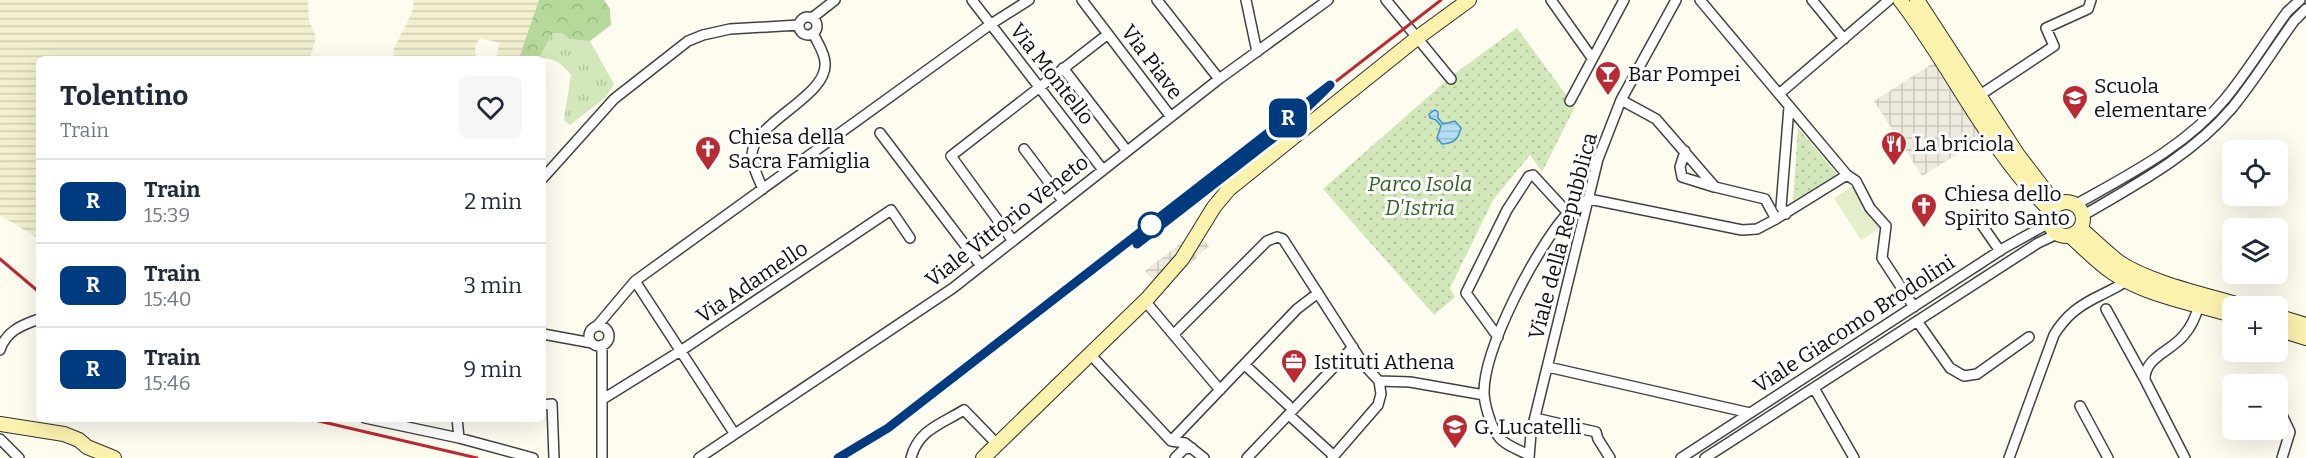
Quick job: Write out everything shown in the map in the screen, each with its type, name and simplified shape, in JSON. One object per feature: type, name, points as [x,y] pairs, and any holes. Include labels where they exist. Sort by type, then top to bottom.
[{"type":"street","points":[[821,10],[827,0]]},
{"type":"street","points":[[546,175],[614,99],[688,41],[730,29],[799,24],[804,18],[812,18],[835,0]]},
{"type":"street","name":"Via Montello","points":[[972,0],[1103,170]]},
{"type":"street","points":[[592,342],[589,338],[635,281],[991,24],[1029,0]]},
{"type":"street","name":"Via Piave","points":[[1082,0],[1171,117]]},
{"type":"street","points":[[1156,0],[1219,80]]},
{"type":"street","points":[[1246,0],[1257,52]]},
{"type":"street","name":"Viale Vittorio Veneto","points":[[699,458],[953,288],[1219,80],[1328,0]]},
{"type":"street","points":[[1386,0],[1451,79]]},
{"type":"street","points":[[983,458],[1146,300],[1182,259],[1214,207],[1229,189],[1417,38],[1469,0]]},
{"type":"street","points":[[1551,0],[1592,58]]},
{"type":"street","points":[[1570,100],[1624,0]]},
{"type":"street","name":"Viale della Repubblica","points":[[1529,456],[1535,418],[1598,159],[1621,100],[1676,0]]},
{"type":"street","points":[[1700,0],[1846,175],[1856,181],[1870,208],[1886,226],[1882,258],[1914,308]]},
{"type":"street","points":[[1812,0],[1844,39]]},
{"type":"street","points":[[1779,94],[1889,0]]},
{"type":"street","points":[[1900,0],[1955,69],[1980,95],[2066,220]]},
{"type":"street","points":[[1917,0],[2006,161],[2066,220],[2112,272],[2152,278],[2222,300]]},
{"type":"street","points":[[1980,95],[2054,46],[2046,28],[2088,9],[2091,0]]},
{"type":"street","points":[[2066,220],[2186,136],[2224,100],[2287,12],[2300,0]]},
{"type":"street","points":[[2066,220],[2147,177],[2201,138],[2231,109],[2294,21],[2306,9]]},
{"type":"street","points":[[763,189],[755,169],[752,153],[755,144],[764,132],[823,77],[825,63],[813,33],[816,25],[812,18]]},
{"type":"street","points":[[799,24],[802,32],[813,33]]},
{"type":"street","points":[[1013,241],[951,156],[1108,34]]},
{"type":"street","points":[[1063,68],[1127,151]]},
{"type":"street","points":[[1621,100],[1656,119],[1714,187]]},
{"type":"street","points":[[1786,214],[1781,207],[1789,107]]},
{"type":"street","points":[[880,133],[981,266]]},
{"type":"street","points":[[1024,149],[1063,201]]},
{"type":"street","points":[[1685,151],[1680,167],[1682,177],[1765,200],[1776,219]]},
{"type":"street","points":[[2141,168],[2147,177]]},
{"type":"street","points":[[1498,337],[1466,293],[1507,210],[1529,176],[1533,175],[1568,213]]},
{"type":"street","points":[[1529,456],[1498,436],[1484,395],[1491,352],[1539,254],[1568,213],[1589,200],[1729,229],[1757,229],[1786,214],[1846,175]]},
{"type":"street","name":"Via Adamello","points":[[603,399],[682,350],[891,210],[910,238]]},
{"type":"street","points":[[1975,215],[2000,251]]},
{"type":"street","name":"Viale Giacomo Brodolini","points":[[1681,458],[2000,251],[2066,220]]},
{"type":"street","name":"Viale Giacomo Brodolini","points":[[1705,458],[2038,243],[2066,220]]},
{"type":"street","points":[[1174,334],[1268,242],[1277,237],[1283,239],[1293,252],[1364,365],[1380,381],[1381,394],[1378,405],[1333,457],[1245,365]]},
{"type":"street","points":[[2130,275],[2148,290],[2222,312]]},
{"type":"street","points":[[2009,458],[2054,335],[2063,320],[2130,275]]},
{"type":"street","points":[[635,281],[734,433]]},
{"type":"street","points":[[1171,441],[1298,309],[1318,293]]},
{"type":"street","points":[[1146,300],[1220,390]]},
{"type":"street","points":[[2145,380],[2148,364],[2184,335],[2192,324],[2199,305]]},
{"type":"street","points":[[2106,309],[2185,458]]},
{"type":"street","points":[[2288,319],[2306,325]]},
{"type":"street","points":[[0,350],[14,329],[36,320]]},
{"type":"street","points":[[1917,321],[1950,368],[1964,375],[1977,374],[2030,337]]},
{"type":"street","points":[[564,336],[598,328]]},
{"type":"street","points":[[598,328],[608,338],[602,345],[602,458]]},
{"type":"street","points":[[2288,333],[2306,339]]},
{"type":"street","points":[[546,334],[602,345]]},
{"type":"street","points":[[1247,458],[1288,410],[1353,347]]},
{"type":"street","points":[[1090,354],[1171,441],[1174,458]]},
{"type":"street","points":[[1340,362],[1351,360],[1364,365]]},
{"type":"street","points":[[1548,367],[1750,413]]},
{"type":"street","points":[[1380,381],[1398,381],[1484,395]]},
{"type":"street","points":[[1814,388],[1854,458]]},
{"type":"street","points":[[546,405],[552,404],[554,458]]},
{"type":"street","points":[[2080,406],[2108,458]]},
{"type":"street","points":[[911,458],[914,444],[924,433],[964,410],[997,444]]},
{"type":"street","points":[[1535,418],[1596,432],[1610,458]]},
{"type":"street","points":[[384,422],[459,438],[533,458]]},
{"type":"street","points":[[457,422],[459,438]]},
{"type":"street","points":[[0,424],[64,434],[79,440],[97,458]]},
{"type":"street","points":[[0,439],[19,458]]},
{"type":"street","points":[[2282,458],[2288,440]]},
{"type":"street","points":[[1171,441],[1179,441],[1204,458]]},
{"type":"street","points":[[87,447],[114,458]]},
{"type":"street","points":[[1174,458],[1184,449],[1192,448]]},
{"type":"shaded area","points":[[0,0],[308,0],[309,21],[316,37],[311,56],[36,56],[36,237],[0,215]]},
{"type":"shaded area","points":[[414,0],[539,0],[520,56],[497,56],[500,43],[480,38],[475,46],[476,56],[393,56],[394,48],[412,13]]},
{"type":"shaded area","points":[[1935,62],[1982,139],[1922,176],[1874,101]]},
{"type":"shaded area","points":[[1195,232],[1209,246],[1150,302],[1156,284],[1145,271]]},
{"type":"green space","points":[[539,0],[604,0],[610,9],[611,25],[590,41],[569,39],[562,33],[553,33],[540,56],[520,56]]},
{"type":"green space","name":"Parco Isola D'Istria","points":[[1517,28],[1575,107],[1542,172],[1530,155],[1493,200],[1450,288],[1455,297],[1434,315],[1323,189],[1453,75]]},
{"type":"green space","points":[[553,33],[562,33],[569,39],[590,41],[614,84],[606,97],[570,125],[564,120],[571,75],[557,62],[546,59],[546,56],[540,56]]},
{"type":"green space","points":[[1798,128],[1837,174],[1793,201]]},
{"type":"green space","points":[[1855,185],[1882,227],[1861,240],[1834,198]]},
{"type":"water","points":[[1435,110],[1443,124],[1455,121],[1461,128],[1457,138],[1452,142],[1442,144],[1437,138],[1441,126],[1436,120],[1430,118],[1429,114]]},
{"type":"railway","points":[[838,458],[888,428],[1441,0]]},
{"type":"railway","points":[[0,259],[36,289]]},
{"type":"railway","points":[[323,422],[477,458]]},
{"type":"train","name":"R","points":[[838,458],[888,428],[1330,85],[1286,128],[1137,244]]},
{"type":"place","name":"Bar Pompei","points":[[1608,97]]},
{"type":"place","name":"Scuola elementare","points":[[2075,121]]},
{"type":"place","name":"La briciola","points":[[1894,167]]},
{"type":"place","name":"Chiesa della Sacra Famiglia","points":[[708,172]]},
{"type":"place","name":"Chiesa dello Spirito Santo","points":[[1924,229]]},
{"type":"place","name":"Istituti Athena","points":[[1294,385]]},
{"type":"place","name":"G. Lucatelli","points":[[1455,450]]}]
